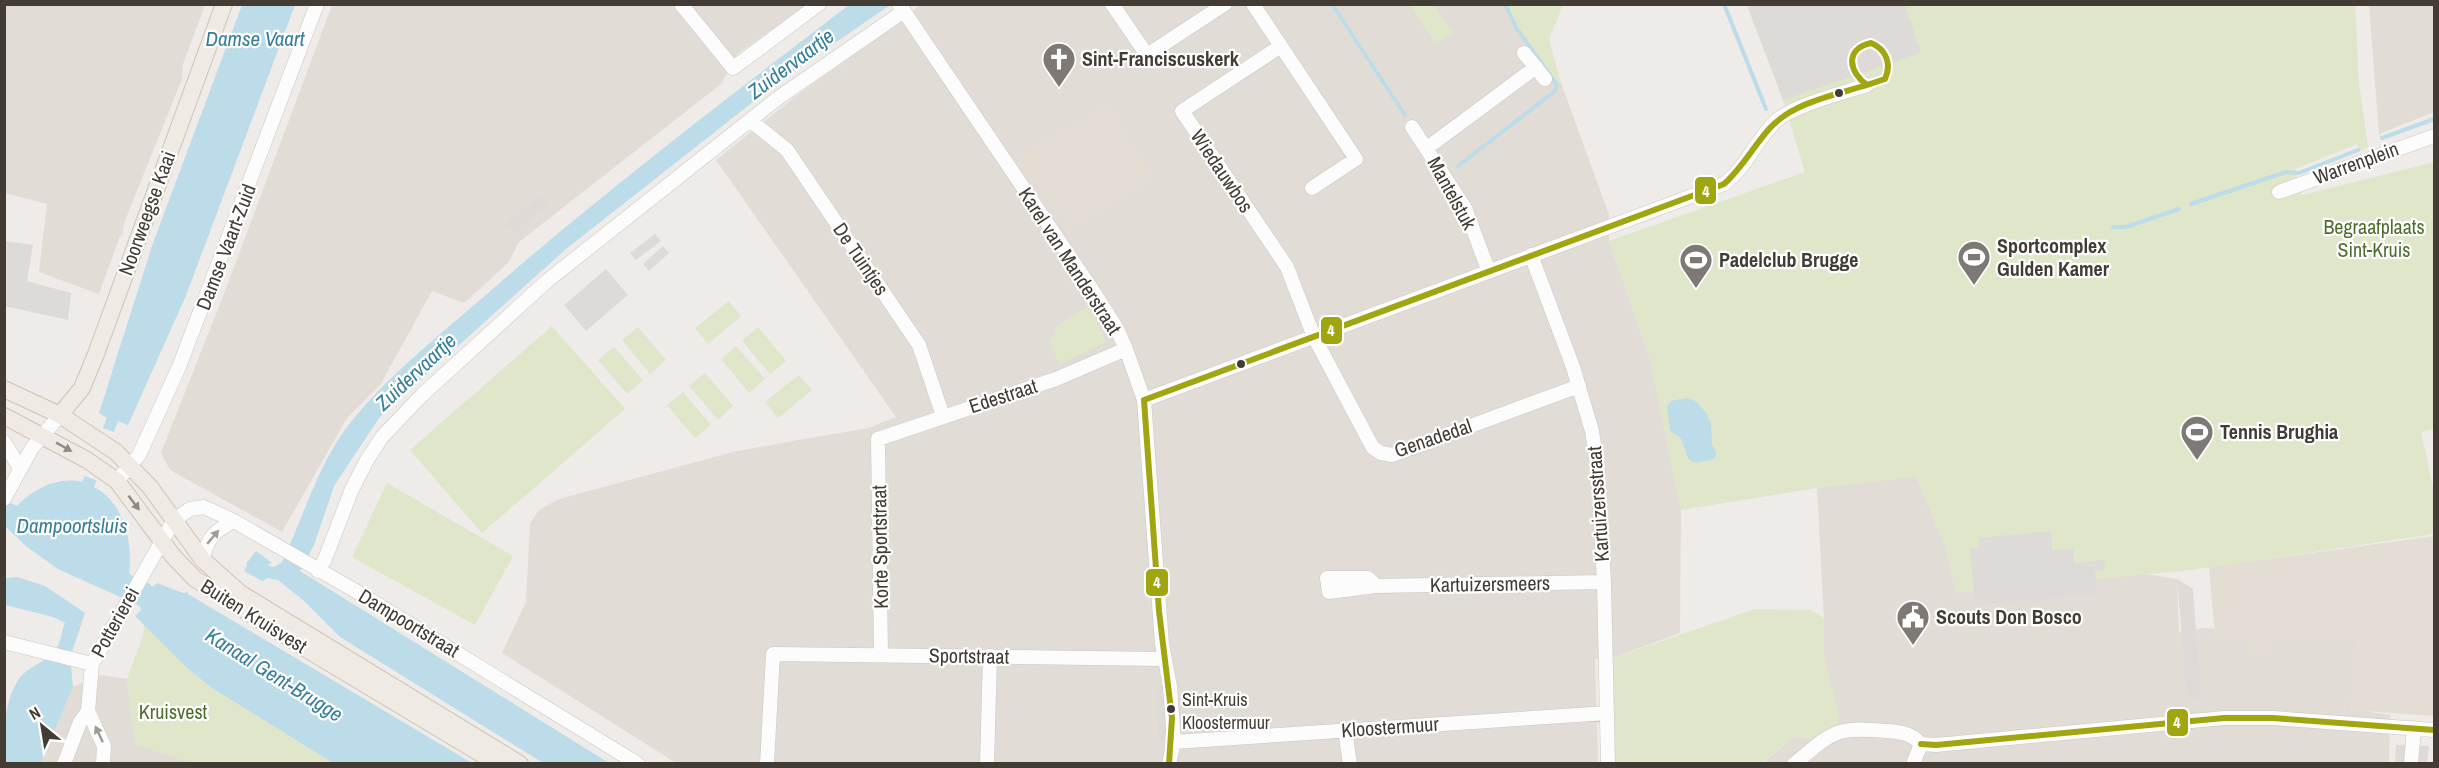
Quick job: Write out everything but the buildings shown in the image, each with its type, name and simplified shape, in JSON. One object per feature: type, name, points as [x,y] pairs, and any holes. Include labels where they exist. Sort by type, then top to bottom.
[{"type":"main road","name":"Noorweegse Kaai","points":[[60,415],[82,388],[96,354],[223,5]]},
{"type":"main road","name":"Buiten Kruisvest","points":[[4,389],[60,415],[111,448],[131,465],[150,487],[203,560],[240,593],[520,764]]},
{"type":"main road","name":"Buiten Kruisvest","points":[[4,416],[87,460],[117,480],[161,540],[195,579],[221,597],[498,764]]},
{"type":"street","name":"Damse Vaart-Zuid","points":[[117,480],[139,455],[161,409],[200,316],[317,4]]},
{"type":"street","points":[[681,4],[733,68],[819,4]]},
{"type":"street","points":[[1112,4],[1147,55],[1225,4]]},
{"type":"street","points":[[1253,4],[1356,159],[1312,188]]},
{"type":"street","points":[[318,571],[325,559],[352,489],[367,460],[397,420],[501,321],[547,281],[820,67],[901,8]]},
{"type":"street","name":"Karel van Manderstraat","points":[[901,8],[1116,327],[1144,400],[1174,742],[1168,764]]},
{"type":"street","name":"Wiedauwbos","points":[[1281,46],[1182,111],[1287,267],[1314,337]]},
{"type":"street","points":[[1524,53],[1545,79]]},
{"type":"street","name":"Mantelstuk","points":[[1427,148],[1536,67]]},
{"type":"street","points":[[1144,400],[1724,184],[1740,169],[1779,118],[1867,85]]},
{"type":"street","name":"De Tuintjes","points":[[751,121],[787,150],[919,345],[943,416]]},
{"type":"street","name":"Mantelstuk","points":[[1412,127],[1465,208],[1489,272]]},
{"type":"street","name":"Warrenplein","points":[[2279,192],[2434,136]]},
{"type":"street","name":"Kartuizersstraat","points":[[1531,255],[1593,431],[1598,471],[1604,582],[1608,764]]},
{"type":"street","name":"Genadedal","points":[[1314,337],[1373,448],[1381,453],[1392,455],[1578,386]]},
{"type":"street","name":"Edestraat","points":[[878,440],[1056,379],[1126,350]]},
{"type":"street","points":[[4,499],[41,434],[60,415]]},
{"type":"street","name":"Korte Sportstraat","points":[[878,440],[881,654]]},
{"type":"street","points":[[4,442],[20,468]]},
{"type":"street","name":"Dampoortstraat","points":[[174,520],[190,509],[204,507],[234,521],[638,764]]},
{"type":"street","name":"Potterierei","points":[[64,764],[80,722],[88,711],[92,664],[174,520]]},
{"type":"street","name":"Buiten Kruisvest","points":[[203,560],[210,538],[222,527],[234,521]]},
{"type":"street","name":"Kartuizersmeers","points":[[1376,586],[1604,582]]},
{"type":"street","points":[[4,642],[92,664]]},
{"type":"street","name":"Sportstraat","points":[[767,764],[774,654],[1165,659]]},
{"type":"street","points":[[987,764],[990,656]]},
{"type":"street","points":[[88,711],[104,746],[103,764]]},
{"type":"street","name":"Kloostermuur","points":[[1174,742],[1606,713]]},
{"type":"street","points":[[1794,764],[1827,736],[1848,729],[1901,732],[1914,736],[1921,744],[1936,745],[2224,718],[2273,718],[2434,730]]},
{"type":"street","points":[[2411,764],[2414,728]]},
{"type":"street","points":[[1345,730],[1350,764]]},
{"type":"street","points":[[1913,764],[1921,744]]},
{"type":"shaded area","points":[[5,4],[205,5],[183,64],[182,79],[124,223],[122,235],[99,294],[39,272],[47,204],[5,193]]},
{"type":"shaded area","points":[[332,5],[806,5],[737,54],[721,84],[519,242],[508,263],[464,303],[432,291],[380,385],[347,418],[282,532],[170,470],[161,453],[227,286]]},
{"type":"shaded area","points":[[920,5],[1507,5],[1519,28],[1559,83],[1560,80],[1609,215],[1609,241],[1650,359],[1681,510],[1680,633],[1610,659],[1595,659],[1598,763],[676,763],[502,653],[526,602],[530,524],[538,511],[546,506],[559,499],[737,451],[868,428],[896,417],[716,160],[796,96],[885,33]]},
{"type":"shaded area","points":[[1747,5],[1905,5],[1921,53],[1783,100]]},
{"type":"shaded area","points":[[2369,5],[2434,5],[2434,112],[2379,134]]},
{"type":"shaded area","points":[[1107,108],[1151,178],[1068,227],[1020,158]]},
{"type":"shaded area","points":[[541,196],[548,206],[515,232],[503,226]]},
{"type":"shaded area","points":[[655,234],[661,241],[636,260],[630,253]]},
{"type":"shaded area","points":[[4,241],[33,245],[27,281],[71,293],[68,320],[5,306]]},
{"type":"shaded area","points":[[663,246],[669,253],[649,271],[643,264]]},
{"type":"shaded area","points":[[606,269],[628,295],[586,331],[564,305]]},
{"type":"shaded area","points":[[1916,476],[1946,549],[1956,593],[2146,574],[2177,579],[2179,632],[2204,628],[2357,639],[2351,709],[2390,715],[2389,763],[1762,764],[1794,736],[1813,739],[1839,717],[1824,658],[1817,488]]},
{"type":"shaded area","points":[[2051,531],[2052,550],[2073,549],[2074,563],[2104,560],[2105,570],[2095,571],[2097,594],[1975,605],[1970,548],[1979,547],[1979,538]]},
{"type":"shaded area","points":[[2434,536],[2434,716],[2351,710],[2356,639],[2271,637],[2270,655],[2250,654],[2250,636],[2215,636],[2209,567]]},
{"type":"shaded area","points":[[2177,579],[2193,589],[2201,701],[2187,694]]},
{"type":"shaded area","points":[[101,675],[127,679],[135,744],[192,763],[41,764],[73,687]]},
{"type":"shaded area","points":[[1164,683],[1168,735],[1159,742],[1155,691]]},
{"type":"shaded area","points":[[2396,745],[2429,746],[2427,763],[2395,764]]},
{"type":"green space","points":[[1410,5],[1434,5],[1453,32],[1436,43]]},
{"type":"green space","points":[[1507,5],[1563,5],[1549,39],[1560,80],[1558,84],[1519,28]]},
{"type":"green space","name":"Sportcomplex Gulden Kamer","points":[[1747,5],[2355,5],[2359,83],[2368,147],[2360,151],[2357,144],[2295,169],[2302,195],[2434,162],[2434,429],[2421,432],[2434,492],[2434,534],[2191,570],[1956,593],[1946,549],[1916,477],[1817,488],[1681,510],[1650,359],[1609,241],[1805,172],[1783,100]]},
{"type":"green space","points":[[729,301],[741,316],[708,344],[695,328]]},
{"type":"green space","points":[[1088,306],[1107,342],[1059,364],[1049,340],[1056,335],[1053,329]]},
{"type":"green space","points":[[552,326],[625,409],[482,533],[410,450]]},
{"type":"green space","points":[[638,327],[666,360],[650,374],[622,340]]},
{"type":"green space","points":[[758,327],[786,361],[770,374],[742,341]]},
{"type":"green space","points":[[736,346],[765,379],[749,393],[721,359]]},
{"type":"green space","points":[[614,347],[643,380],[627,394],[598,360]]},
{"type":"green space","points":[[705,373],[733,406],[718,420],[689,386]]},
{"type":"green space","points":[[799,375],[812,390],[778,418],[765,402]]},
{"type":"green space","points":[[683,392],[711,425],[695,438],[667,405]]},
{"type":"green space","points":[[387,483],[513,556],[475,625],[352,557]]},
{"type":"green space","points":[[1755,609],[1811,610],[1824,618],[1824,658],[1839,717],[1838,726],[1813,739],[1794,736],[1762,763],[1614,763],[1610,659]]},
{"type":"green space","name":"Kruisvest","points":[[144,625],[188,669],[212,688],[333,763],[192,763],[135,744],[127,679],[143,636]]},
{"type":"water","points":[[242,5],[295,5],[185,298],[128,425],[118,421],[94,487],[113,503],[124,524],[128,536],[129,573],[131,575],[152,587],[157,583],[183,593],[188,592],[472,763],[333,763],[212,688],[188,669],[135,616],[141,610],[140,606],[58,569],[27,547],[5,526],[4,500],[17,506],[31,494],[47,485],[64,481],[82,482],[107,418],[99,413],[153,243]]},
{"type":"water","name":"Zuidervaartje","points":[[849,5],[890,5],[777,83],[566,249],[379,418],[334,486],[314,545],[300,571],[609,763],[543,763],[340,637],[304,601],[278,580],[268,578],[262,581],[244,571],[246,564],[256,551],[272,563],[268,564],[269,566],[274,567],[282,562],[334,446],[359,412],[393,376],[576,218]]},
{"type":"water","points":[[1686,398],[1695,401],[1705,411],[1711,424],[1712,445],[1717,454],[1712,459],[1698,462],[1690,460],[1681,439],[1670,430],[1667,406],[1671,401]]},
{"type":"water","points":[[17,577],[45,586],[85,613],[68,664],[71,666],[73,687],[41,763],[5,763],[7,711],[17,682],[21,676],[54,652],[59,644],[65,623],[53,617],[5,605],[5,578]]},
{"type":"pier","points":[[100,427],[117,433],[98,481],[82,475]]},
{"type":"waterway","points":[[1332,4],[1405,115]]},
{"type":"waterway","points":[[1458,166],[1555,91],[1557,85],[1517,29],[1505,4]]},
{"type":"waterway","points":[[1724,4],[1766,109]]},
{"type":"waterway","points":[[2382,138],[2434,119]]},
{"type":"waterway","points":[[2191,204],[2286,172],[2299,173],[2358,150]]},
{"type":"waterway","points":[[2113,227],[2126,227],[2179,209]]},
{"type":"transit line","name":"4","points":[[1871,43],[1884,53],[1888,68],[1885,79],[1867,85],[1856,74],[1852,61],[1856,50],[1871,43]]},
{"type":"transit line","name":"4","points":[[1144,400],[1724,184],[1778,120],[1801,106],[1867,85]]},
{"type":"transit line","name":"4","points":[[1144,400],[1159,611],[1172,718],[1169,764]]},
{"type":"transit line","name":"4","points":[[1921,744],[1936,745],[2224,718],[2273,718],[2434,730]]},
{"type":"place","name":"Sint-Franciscuskerk","points":[[1059,88]]},
{"type":"place","name":"Sportcomplex Gulden Kamer","points":[[1974,286]]},
{"type":"place","name":"Padelclub Brugge","points":[[1696,289]]},
{"type":"place","name":"Tennis Brughia","points":[[2197,461]]},
{"type":"place","name":"Scouts Don Bosco","points":[[1913,646]]},
{"type":"place","name":"Sint-Kruis Kloostermuur","points":[[1171,709]]},
{"type":"water label","name":"Damse Vaart","points":[[255,39]]},
{"type":"water label","name":"Dampoortsluis","points":[[72,526]]},
{"type":"water label","name":"Kanaal Gent-Brugge","points":[[274,675]]},
{"type":"park label","name":"Begraafplaats Sint-Kruis","points":[[2374,238]]}]
